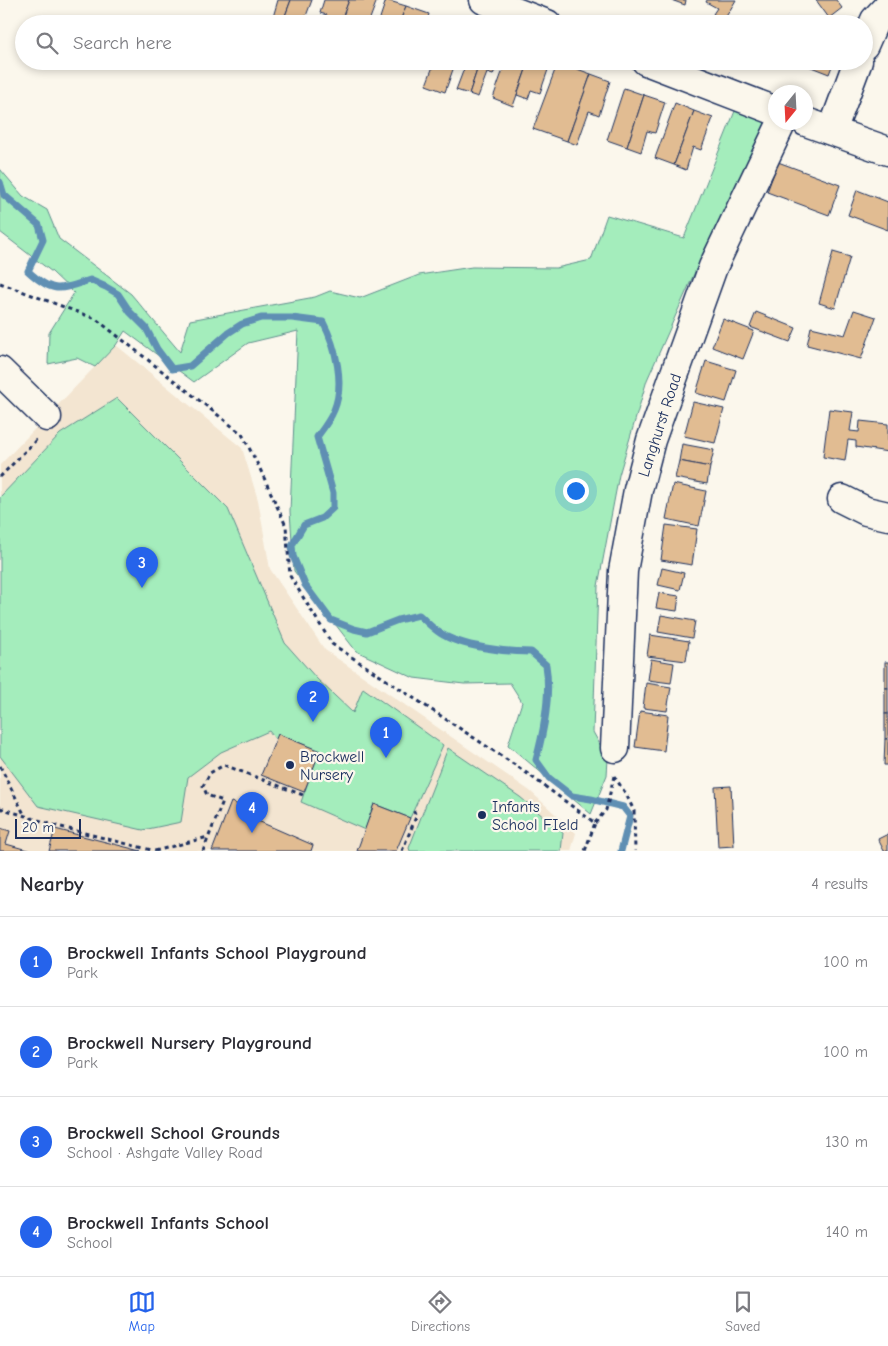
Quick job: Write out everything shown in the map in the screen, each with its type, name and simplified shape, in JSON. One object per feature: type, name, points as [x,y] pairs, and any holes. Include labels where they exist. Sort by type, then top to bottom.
[{"type":"street","points":[[484,0],[523,15]]},
{"type":"street","points":[[873,25],[888,6]]},
{"type":"street","points":[[669,70],[768,108]]},
{"type":"street","points":[[832,131],[855,70]]},
{"type":"street","points":[[813,124],[888,151]]},
{"type":"street","name":"Langhurst Road","points":[[615,748],[623,571],[638,490],[651,440],[713,268],[778,130]]},
{"type":"street","points":[[0,371],[44,425]]},
{"type":"street","points":[[842,500],[866,512],[888,516]]},
{"type":"path","points":[[0,284],[96,318],[242,434],[286,526],[290,576],[332,644],[521,769],[595,823]]},
{"type":"path","points":[[0,477],[44,425]]},
{"type":"path","points":[[0,766],[24,814]]},
{"type":"path","points":[[203,851],[223,801],[207,794],[202,786],[210,773],[224,766],[303,795]]},
{"type":"path","points":[[614,776],[634,811],[635,851]]},
{"type":"path","points":[[585,851],[595,823],[606,810],[609,797]]},
{"type":"path","points":[[0,808],[24,814],[57,826],[155,851],[208,837]]},
{"type":"path","points":[[402,851],[416,817],[414,811]]},
{"type":"shaded area","points":[[116,345],[242,448],[258,500],[270,569],[325,650],[530,791],[576,833],[571,851],[0,851],[0,465]]},
{"type":"green space","points":[[735,111],[767,122],[702,256],[647,380],[619,475],[598,586],[593,732],[608,759],[607,775],[591,814],[508,745],[522,702],[510,683],[464,684],[414,678],[356,651],[294,571],[290,511],[298,331],[248,343],[194,382],[125,331],[116,345],[95,367],[77,358],[48,364],[49,333],[74,293],[52,272],[0,232],[0,169],[23,196],[47,210],[59,239],[131,294],[180,352],[190,320],[315,297],[330,291],[360,298],[419,275],[472,267],[556,268],[591,260],[607,215],[684,238]]},
{"type":"green space","points":[[117,398],[228,509],[285,643],[317,679],[353,713],[363,688],[443,745],[410,818],[374,804],[365,830],[301,802],[319,751],[279,734],[276,740],[269,731],[221,752],[188,777],[181,822],[143,830],[38,806],[0,756],[0,497],[60,434]]},
{"type":"green space","name":"Infants School FIeld","points":[[448,748],[520,797],[563,833],[561,851],[410,851],[409,848]]},
{"type":"building","points":[[278,0],[291,0],[285,15],[274,15]]},
{"type":"building","points":[[291,0],[312,0],[306,15],[285,15]]},
{"type":"building","points":[[324,0],[349,0],[343,15],[320,13]]},
{"type":"building","points":[[349,0],[377,0],[371,15],[343,15]]},
{"type":"building","points":[[386,0],[406,6],[402,15],[381,15]]},
{"type":"building","points":[[671,0],[686,0],[685,5]]},
{"type":"building","points":[[707,0],[736,0],[727,15],[713,14],[717,8],[706,2]]},
{"type":"building","points":[[816,0],[836,0],[842,8],[833,15],[827,15]]},
{"type":"building","points":[[406,6],[429,14],[429,15],[402,15]]},
{"type":"building","points":[[432,70],[453,70],[445,92],[426,85]]},
{"type":"building","points":[[464,70],[477,70],[469,94],[456,90]]},
{"type":"building","points":[[477,70],[495,70],[493,75],[487,73],[478,97],[469,94]]},
{"type":"building","points":[[503,70],[526,70],[513,106],[493,98]]},
{"type":"building","points":[[526,70],[548,70],[540,93],[531,90],[528,99],[517,95]]},
{"type":"building","points":[[555,70],[580,70],[591,74],[567,141],[533,129]]},
{"type":"building","points":[[819,70],[831,70],[829,74]]},
{"type":"building","points":[[591,74],[610,81],[599,115],[589,111],[577,145],[567,141]]},
{"type":"building","points":[[624,88],[644,95],[627,147],[607,140]]},
{"type":"building","points":[[644,95],[665,102],[655,133],[647,131],[641,152],[627,147]]},
{"type":"building","points":[[675,103],[694,111],[674,165],[655,158]]},
{"type":"building","points":[[694,111],[713,118],[701,150],[693,147],[686,170],[674,165]]},
{"type":"building","points":[[778,162],[840,185],[829,215],[767,192]]},
{"type":"building","points":[[857,190],[888,202],[888,230],[848,215]]},
{"type":"building","points":[[833,252],[850,257],[835,308],[819,303]]},
{"type":"building","points":[[854,310],[876,317],[861,359],[807,345],[811,327],[845,335]]},
{"type":"building","points":[[756,312],[796,328],[790,342],[750,327]]},
{"type":"building","points":[[723,319],[754,331],[743,359],[712,347]]},
{"type":"building","points":[[706,361],[736,370],[726,402],[696,393]]},
{"type":"building","points":[[693,402],[724,409],[715,443],[684,436]]},
{"type":"building","points":[[829,409],[853,412],[850,431],[859,432],[860,421],[888,424],[888,452],[856,447],[856,441],[848,440],[845,461],[823,457]]},
{"type":"building","points":[[682,444],[714,450],[710,467],[679,461]]},
{"type":"building","points":[[679,461],[710,467],[707,484],[675,478]]},
{"type":"building","points":[[673,484],[706,491],[699,526],[666,519]]},
{"type":"building","points":[[666,525],[697,529],[692,565],[661,560]]},
{"type":"building","points":[[662,568],[684,573],[680,590],[658,585]]},
{"type":"building","points":[[659,593],[679,596],[677,611],[656,608]]},
{"type":"building","points":[[661,615],[695,621],[692,638],[658,632]]},
{"type":"building","points":[[650,635],[689,641],[686,661],[647,656]]},
{"type":"building","points":[[651,659],[674,663],[671,683],[648,680]]},
{"type":"building","points":[[885,662],[888,662],[888,688],[885,688]]},
{"type":"building","points":[[646,683],[671,687],[667,711],[643,708]]},
{"type":"building","points":[[885,688],[888,688],[888,714],[885,714]]},
{"type":"building","points":[[640,711],[668,715],[664,751],[635,747]]},
{"type":"building","points":[[885,714],[888,714],[888,739],[885,739]]},
{"type":"building","name":"Brockwell Nursery","points":[[278,734],[320,751],[304,792],[261,775]]},
{"type":"building","points":[[885,739],[888,739],[888,765],[884,765]]},
{"type":"building","points":[[731,786],[734,846],[718,847],[715,787]]},
{"type":"building","points":[[231,802],[260,813],[258,821],[313,845],[311,851],[212,851]]},
{"type":"building","points":[[374,804],[410,818],[396,851],[357,851]]},
{"type":"building","points":[[0,828],[10,831],[6,844],[31,851],[0,851]]},
{"type":"building","points":[[55,829],[141,851],[49,851]]},
{"type":"building","points":[[888,834],[888,851],[884,851],[878,839]]},
{"type":"waterway","points":[[0,182],[4,195],[39,225],[43,240],[28,271],[50,287],[63,288],[90,280],[118,294],[130,312],[146,328],[157,349],[172,369],[190,366],[228,333],[242,324],[261,318],[292,318],[323,322],[332,343],[339,377],[339,389],[334,410],[317,437],[333,493],[333,508],[322,518],[304,525],[292,545],[293,556],[305,585],[331,620],[354,629],[367,632],[398,620],[419,615],[440,633],[460,642],[497,650],[531,652],[546,665],[548,689],[542,737],[536,760],[549,778],[572,796],[623,807],[630,816],[621,851]]},
{"type":"place","name":"Brockwell School Grounds","points":[[142,588]]},
{"type":"place","name":"Brockwell Nursery Playground","points":[[313,722]]},
{"type":"place","name":"Brockwell Infants School Playground","points":[[386,758]]},
{"type":"place","name":"Brockwell Nursery","points":[[290,765]]},
{"type":"place","name":"Infants School FIeld","points":[[482,815]]},
{"type":"place","name":"Brockwell Infants School","points":[[252,833]]}]
